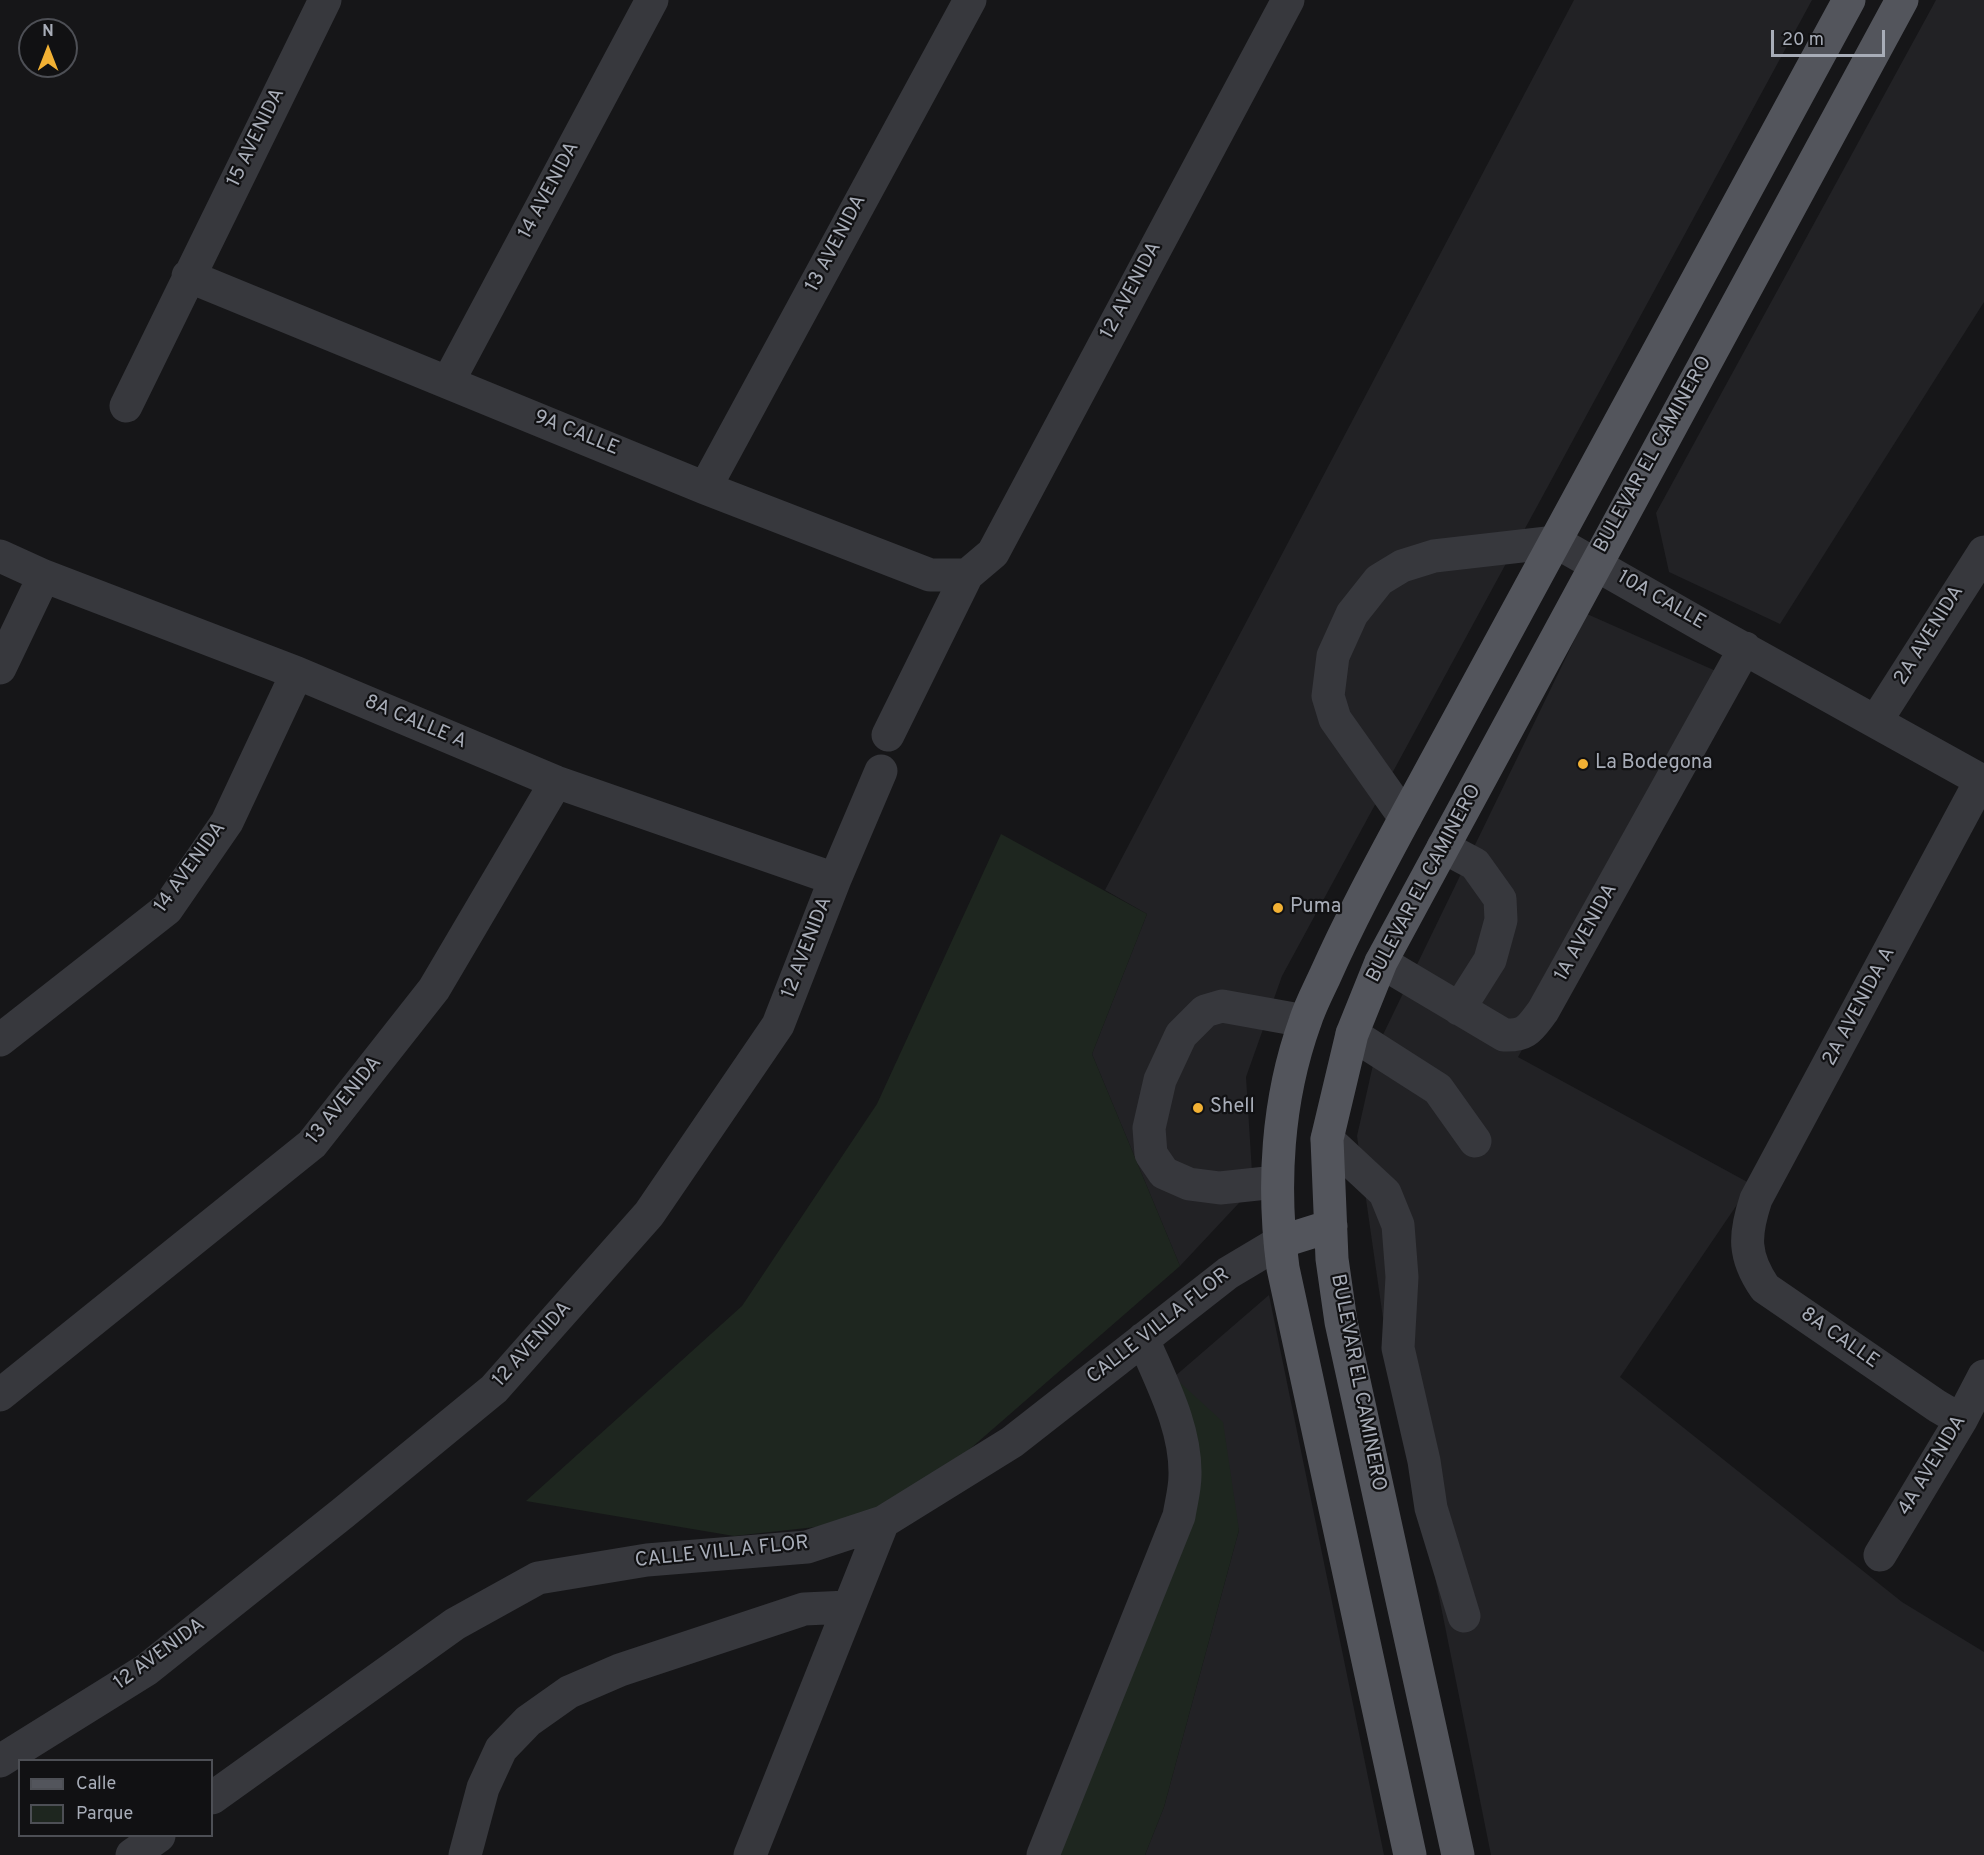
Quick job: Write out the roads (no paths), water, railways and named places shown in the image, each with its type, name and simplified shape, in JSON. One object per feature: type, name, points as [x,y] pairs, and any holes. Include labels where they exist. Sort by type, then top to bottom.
[{"type":"main road","points":[[1410,1855],[1295,1329],[1280,1242],[1276,1182],[1280,1135],[1290,1075],[1305,1021],[1342,938],[1849,0]]},
{"type":"main road","name":"BULEVAR EL CAMINERO","points":[[1458,1855],[1341,1322],[1332,1259],[1327,1139],[1352,1034],[1381,962],[1902,0]]},
{"type":"main road","points":[[1678,318],[1717,341]]},
{"type":"main road","points":[[1280,1242],[1332,1226]]},
{"type":"street","name":"15 AVENIDA","points":[[126,406],[325,0]]},
{"type":"street","name":"14 AVENIDA","points":[[448,382],[652,0]]},
{"type":"street","name":"13 AVENIDA","points":[[705,488],[970,0]]},
{"type":"street","name":"12 AVENIDA","points":[[967,575],[993,554],[1288,0]]},
{"type":"street","name":"9A CALLE","points":[[188,276],[705,488],[930,575],[967,575]]},
{"type":"street","points":[[1405,818],[1335,719],[1328,696],[1333,657],[1352,614],[1379,580],[1402,566],[1434,556],[1557,542]]},
{"type":"street","name":"10A CALLE","points":[[1557,542],[1876,721]]},
{"type":"street","name":"2A AVENIDA","points":[[1876,721],[1984,552]]},
{"type":"street","name":"8A CALLE A","points":[[0,556],[44,576],[297,674],[556,782],[835,879]]},
{"type":"street","points":[[888,735],[967,575]]},
{"type":"street","points":[[0,668],[44,576]]},
{"type":"street","name":"1A AVENIDA","points":[[1381,962],[1504,1035],[1516,1036],[1527,1032],[1543,1011],[1724,685],[1755,654]]},
{"type":"street","name":"14 AVENIDA","points":[[0,1040],[167,909],[226,822],[297,674]]},
{"type":"street","points":[[1876,721],[1982,781]]},
{"type":"street","name":"12 AVENIDA","points":[[0,1761],[146,1670],[494,1389],[649,1214],[778,1024],[835,879],[881,771]]},
{"type":"street","name":"2A AVENIDA A","points":[[1748,1236],[1750,1216],[1756,1199],[1982,781]]},
{"type":"street","name":"13 AVENIDA","points":[[0,1395],[312,1144],[434,989],[556,782]]},
{"type":"street","points":[[1443,847],[1475,864],[1500,899],[1501,920],[1490,960],[1459,1010]]},
{"type":"street","points":[[1276,1182],[1220,1188],[1189,1184],[1164,1173],[1151,1154],[1149,1128],[1160,1080],[1181,1035],[1205,1011],[1222,1006],[1305,1021]]},
{"type":"street","points":[[1352,1034],[1438,1089],[1475,1141]]},
{"type":"street","points":[[1327,1139],[1385,1194],[1398,1225],[1402,1277],[1398,1348],[1424,1461],[1431,1508],[1464,1616]]},
{"type":"street","name":"8A CALLE","points":[[1748,1236],[1748,1254],[1753,1271],[1765,1288],[1961,1420]]},
{"type":"street","name":"CALLE VILLA FLOR","points":[[213,1797],[455,1624],[538,1578],[647,1560],[807,1547],[883,1522],[1012,1442],[1228,1273],[1280,1242]]},
{"type":"street","points":[[1043,1855],[1179,1516],[1185,1476],[1182,1438],[1143,1339]]},
{"type":"street","name":"4A AVENIDA","points":[[1880,1555],[1961,1420],[1984,1376]]},
{"type":"street","points":[[750,1855],[883,1522]]},
{"type":"street","points":[[465,1855],[483,1788],[501,1749],[528,1721],[569,1692],[620,1670],[804,1609],[848,1607]]},
{"type":"street","points":[[132,1855],[158,1837]]},
{"type":"place","name":"La Bodegona","points":[[1583,764]]},
{"type":"place","name":"Puma","points":[[1278,908]]},
{"type":"place","name":"Shell","points":[[1198,1108]]}]
